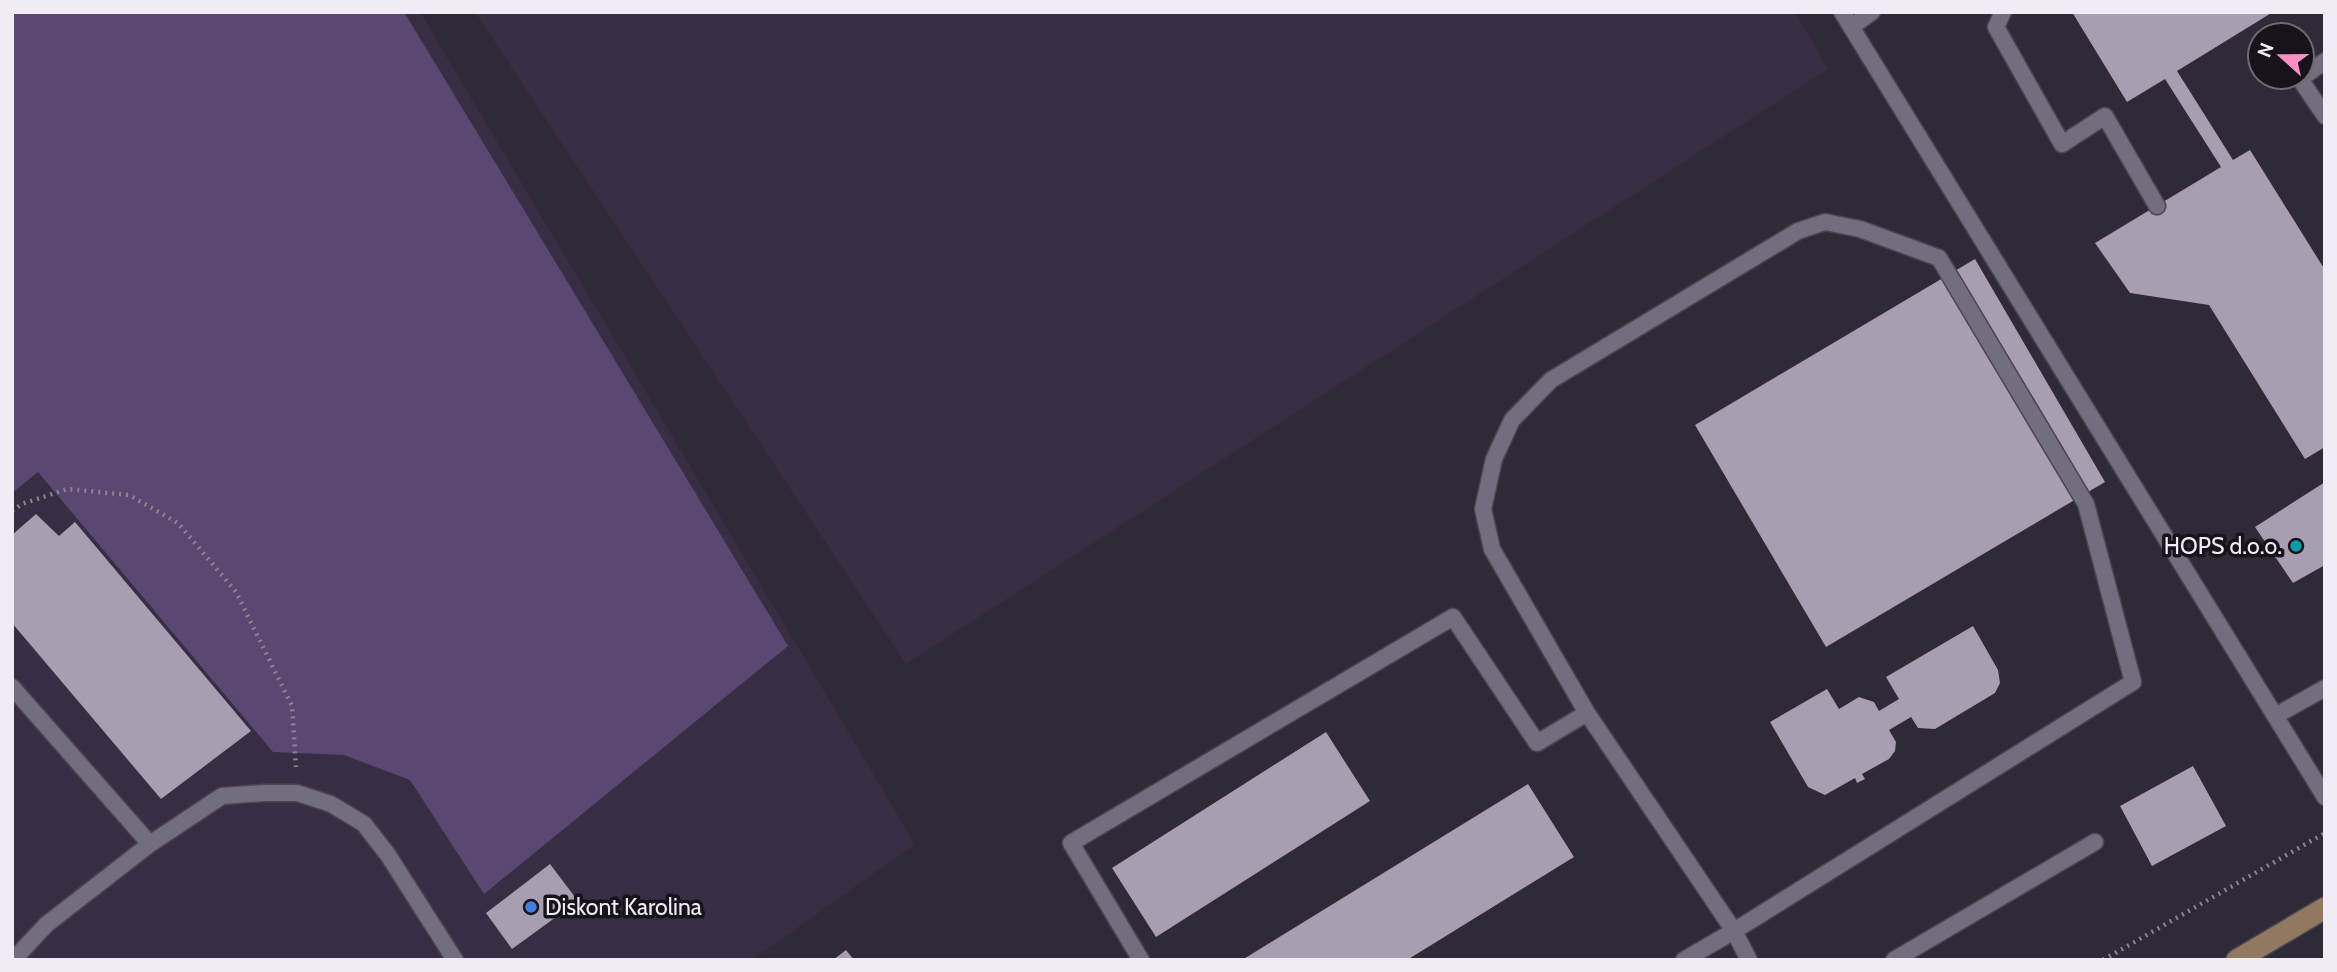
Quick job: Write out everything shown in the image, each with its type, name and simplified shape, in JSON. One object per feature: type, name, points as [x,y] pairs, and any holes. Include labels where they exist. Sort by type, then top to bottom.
[{"type":"main road","points":[[2237,960],[2325,908]]},
{"type":"lane","points":[[1842,12],[2325,797]]},
{"type":"lane","points":[[1851,27],[1872,12]]},
{"type":"lane","points":[[2003,12],[1997,27],[2062,144],[2105,116],[2157,206]]},
{"type":"lane","points":[[2325,61],[2300,79],[2325,116]]},
{"type":"lane","points":[[1684,960],[1734,931],[2133,682],[2086,505],[1939,258],[1860,229],[1825,222],[1798,231],[1551,380],[1512,420],[1494,459],[1483,509],[1492,549],[1587,713],[1734,931],[1749,960]]},
{"type":"lane","points":[[1141,960],[1071,843],[1453,617],[1537,743],[1587,713]]},
{"type":"lane","points":[[12,687],[150,844]]},
{"type":"lane","points":[[2277,715],[2325,688]]},
{"type":"lane","points":[[13,960],[47,924],[150,844],[222,796],[297,793],[331,804],[364,824],[388,855],[455,960]]},
{"type":"lane","points":[[1894,960],[2095,842]]},
{"type":"path","points":[[12,511],[22,504],[67,489],[129,495],[178,523],[236,592],[292,706],[297,793]]},
{"type":"path","points":[[2102,960],[2325,833]]},
{"type":"shaded area","points":[[12,12],[420,12],[915,844],[752,960],[12,960]]},
{"type":"shaded area","points":[[12,12],[404,12],[788,646],[484,894],[410,780],[344,755],[273,752],[38,472],[12,493]]},
{"type":"shaded area","points":[[475,12],[1795,12],[1828,69],[906,664]]},
{"type":"building","points":[[2072,12],[2273,12],[2258,21],[2246,21],[2246,29],[2177,71],[2233,160],[2250,150],[2325,270],[2325,447],[2305,459],[2209,305],[2130,293],[2095,243],[2221,167],[2165,79],[2127,102]]},
{"type":"building","points":[[1975,259],[2105,482],[1826,647],[1695,425]]},
{"type":"building","name":"HOPS d.o.o.","points":[[2325,482],[2325,565],[2293,583],[2255,527]]},
{"type":"building","points":[[36,514],[59,536],[75,522],[251,731],[161,799],[12,623],[12,535]]},
{"type":"building","points":[[1973,626],[1998,670],[2000,683],[1995,693],[1935,729],[1918,728],[1911,717],[1889,730],[1896,742],[1895,751],[1889,759],[1862,774],[1865,779],[1857,783],[1855,778],[1825,795],[1808,787],[1770,722],[1827,689],[1839,709],[1859,697],[1874,702],[1879,711],[1899,699],[1886,677]]},
{"type":"building","points":[[1326,732],[1370,801],[1156,937],[1112,868]]},
{"type":"building","points":[[2193,766],[2226,826],[2152,866],[2120,806]]},
{"type":"building","points":[[1528,784],[1574,857],[1407,960],[1242,960]]},
{"type":"building","name":"Diskont Karolina","points":[[550,864],[578,901],[512,949],[486,913]]},
{"type":"building","points":[[846,950],[854,960],[833,960]]},
{"type":"place","name":"HOPS d.o.o.","points":[[2296,546]]},
{"type":"place","name":"Diskont Karolina","points":[[531,907]]}]
